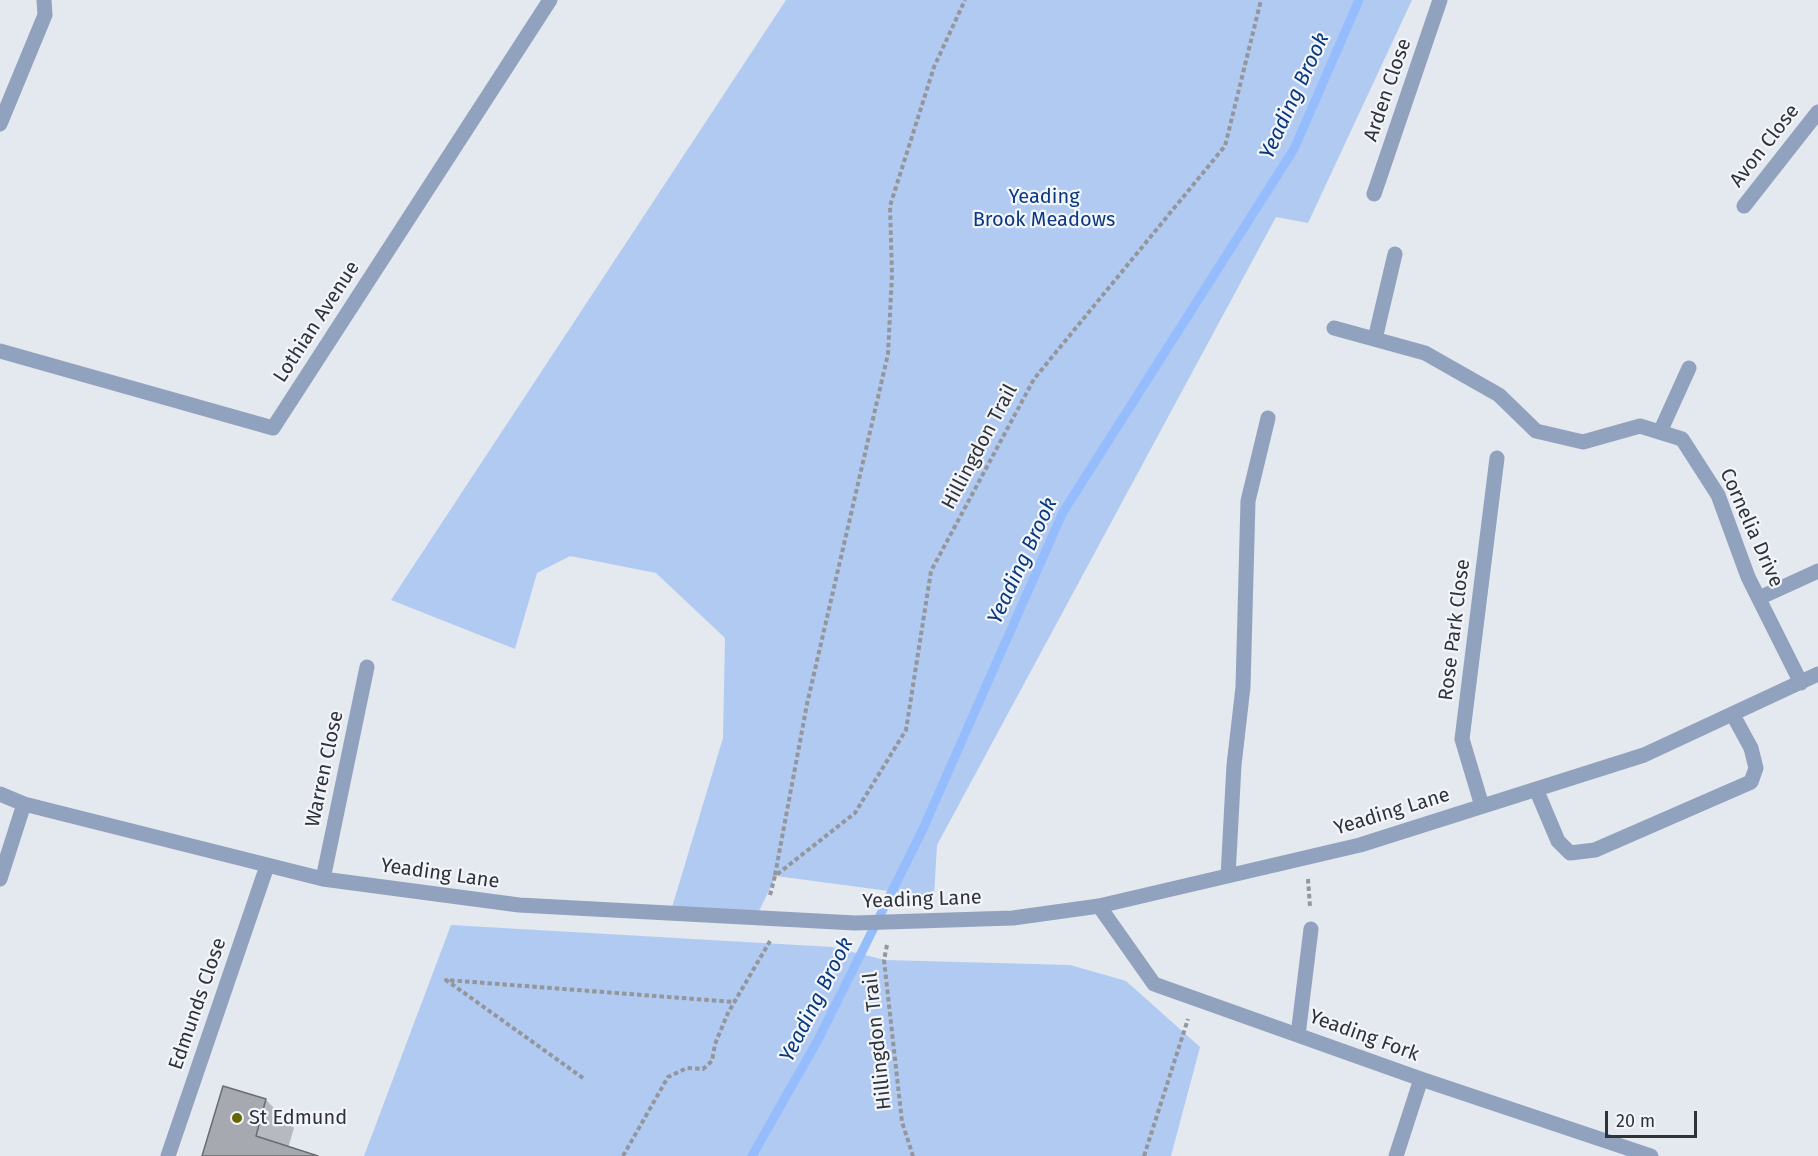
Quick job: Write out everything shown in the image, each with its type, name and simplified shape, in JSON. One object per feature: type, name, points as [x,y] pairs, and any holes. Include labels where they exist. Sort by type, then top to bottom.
[{"type":"street","points":[[0,124],[45,15],[44,0]]},
{"type":"street","name":"Lothian Avenue","points":[[0,351],[273,428],[550,0]]},
{"type":"street","name":"Arden Close","points":[[1374,194],[1440,0]]},
{"type":"street","name":"Avon Close","points":[[1744,206],[1818,112]]},
{"type":"street","points":[[1374,339],[1395,254]]},
{"type":"street","name":"Cornelia Drive","points":[[1334,328],[1425,353],[1499,395],[1536,431],[1582,442],[1640,426],[1682,439],[1718,495],[1759,598],[1801,683]]},
{"type":"street","points":[[1660,432],[1689,368]]},
{"type":"street","points":[[1228,876],[1234,765],[1243,687],[1248,501],[1268,418]]},
{"type":"street","name":"Rose Park Close","points":[[1482,806],[1462,739],[1497,458]]},
{"type":"street","points":[[1759,598],[1818,570]]},
{"type":"street","name":"Warren Close","points":[[323,879],[367,666]]},
{"type":"street","name":"Yeading Lane","points":[[0,794],[24,804],[323,879],[519,905],[764,920],[855,923],[1013,918],[1099,906],[1360,845],[1644,755],[1818,674]]},
{"type":"street","points":[[1536,789],[1558,841],[1570,853],[1595,850],[1751,782],[1756,768],[1751,748],[1732,715]]},
{"type":"street","points":[[0,879],[24,804]]},
{"type":"street","name":"Edmunds Close","points":[[168,1156],[267,866]]},
{"type":"street","name":"Yeading Fork","points":[[1099,906],[1154,984],[1421,1079],[1651,1156]]},
{"type":"street","points":[[1298,1035],[1311,929]]},
{"type":"street","points":[[1396,1156],[1421,1079]]},
{"type":"path","points":[[764,920],[775,876],[807,704],[888,354],[892,274],[890,206],[934,67],[965,0]]},
{"type":"path","name":"Hillingdon Trail","points":[[775,876],[855,813],[906,730],[931,571],[1034,380],[1225,146],[1261,0]]},
{"type":"path","points":[[1306,858],[1311,929]]},
{"type":"path","points":[[623,1156],[668,1077],[687,1068],[703,1069],[712,1061],[715,1044],[734,1002],[783,920]]},
{"type":"path","name":"Hillingdon Trail","points":[[892,921],[885,960],[902,1122],[913,1156]]},
{"type":"path","points":[[583,1078],[446,980],[734,1002]]},
{"type":"path","points":[[1144,1156],[1195,998]]},
{"type":"green space","name":"Yeading Brook Meadows","points":[[786,0],[1412,0],[1308,223],[1276,217],[937,845],[934,897],[776,876],[759,911],[670,914],[723,738],[725,638],[656,573],[570,556],[537,573],[515,649],[391,600]]},
{"type":"green space","points":[[451,925],[832,947],[885,960],[1070,965],[1126,981],[1200,1047],[1171,1156],[364,1156]]},
{"type":"building","name":"St Edmund","points":[[223,1086],[266,1099],[256,1136],[318,1156],[202,1156]]},
{"type":"waterway","name":"Yeading Brook","points":[[752,1156],[819,1038],[922,831],[1063,512],[1294,149],[1359,0]]},
{"type":"place","name":"St Edmund","points":[[237,1118]]}]
